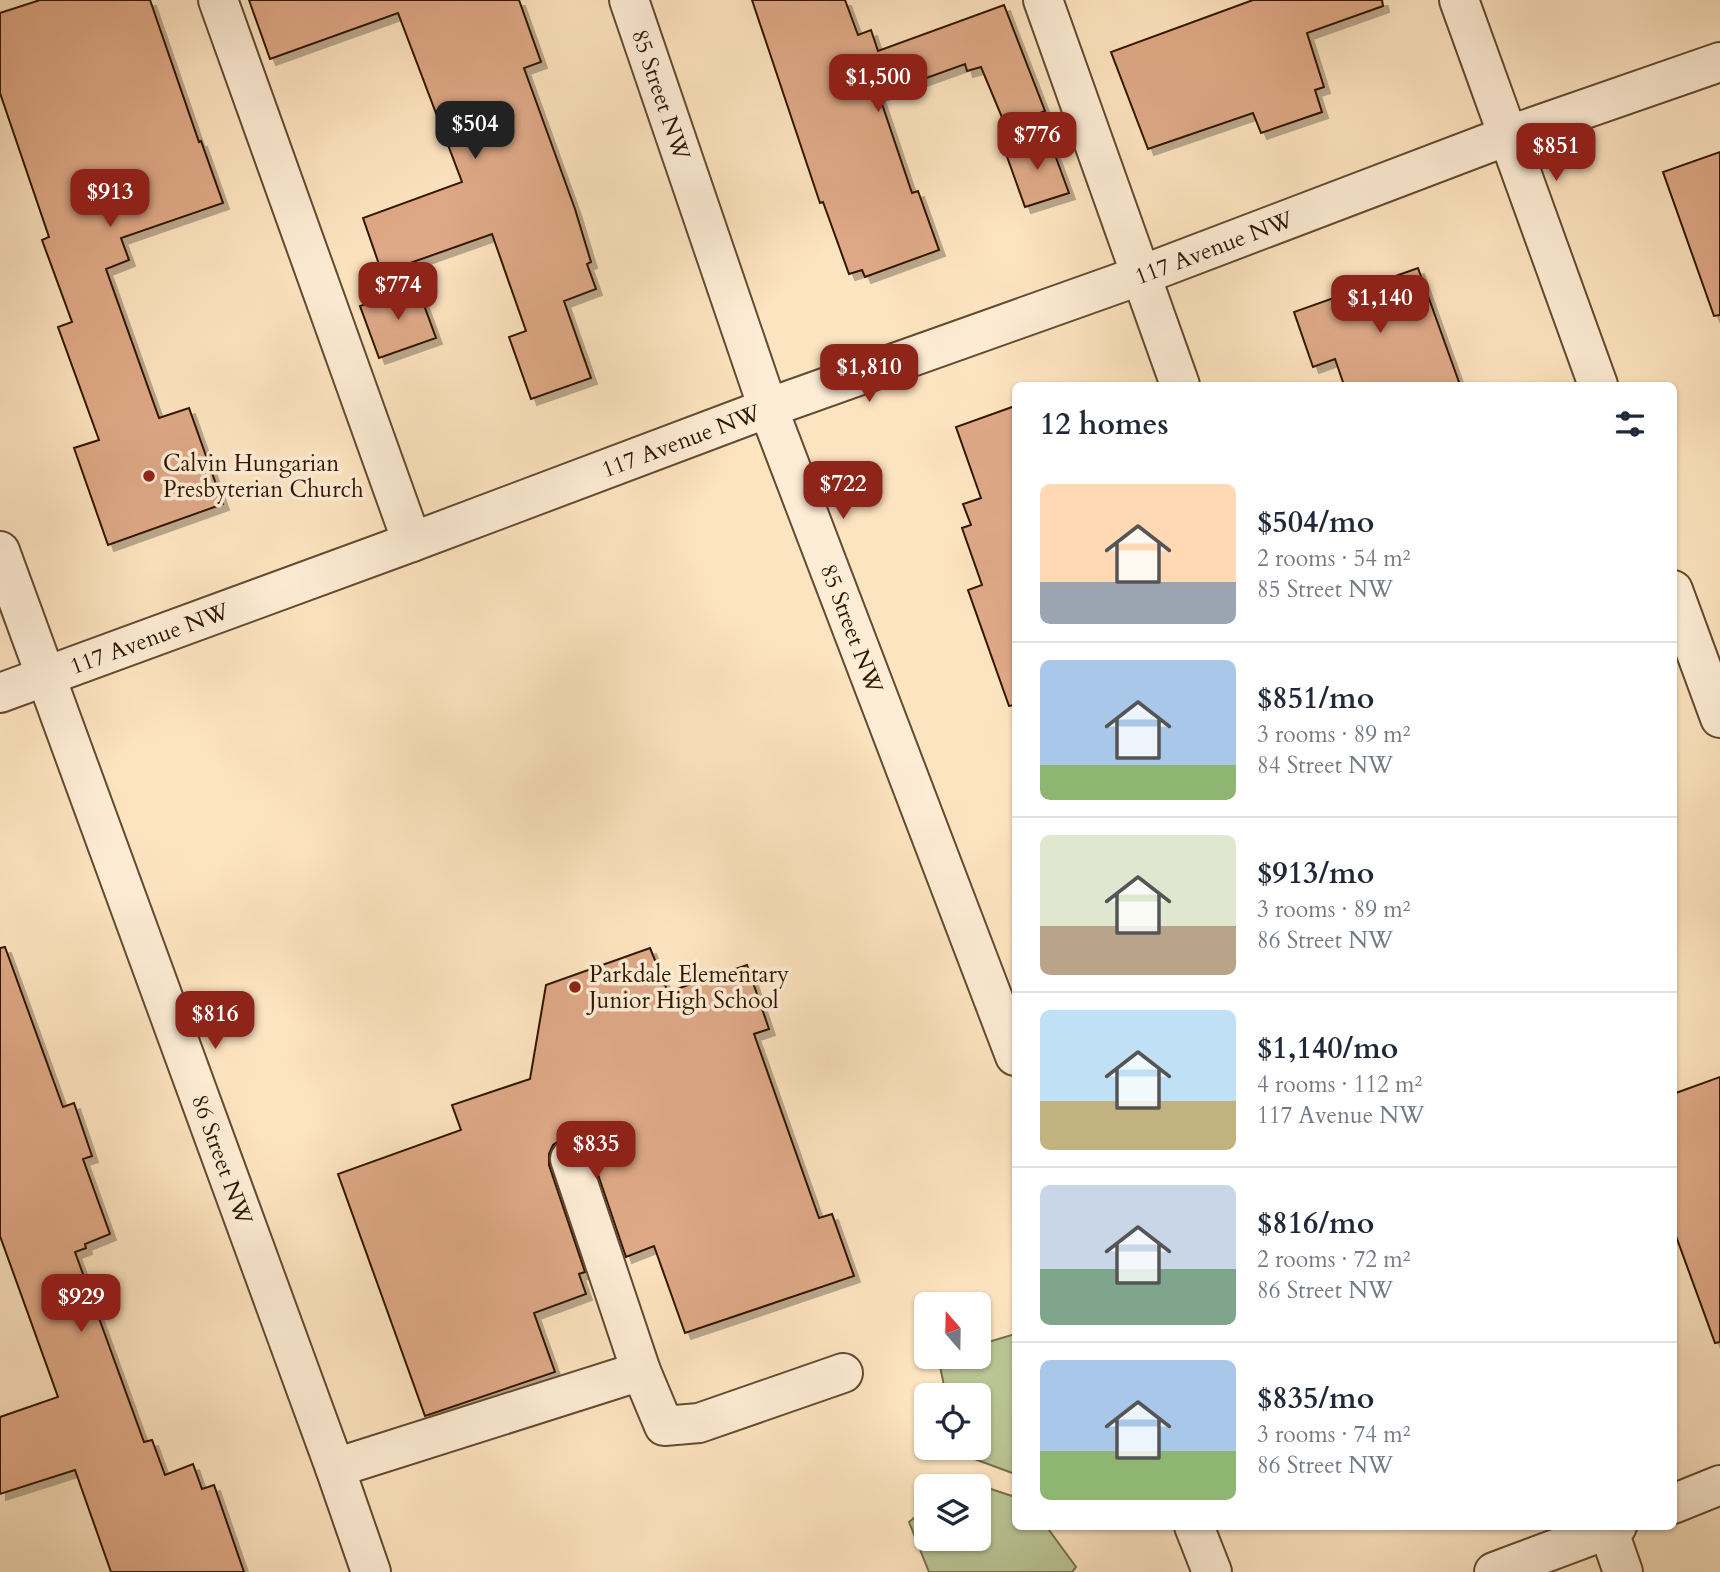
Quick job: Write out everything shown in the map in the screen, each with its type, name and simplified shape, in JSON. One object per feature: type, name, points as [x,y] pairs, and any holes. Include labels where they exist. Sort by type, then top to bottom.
[{"type":"street","points":[[218,0],[412,542]]},
{"type":"street","name":"85 Street NW","points":[[629,0],[768,408],[1012,1048]]},
{"type":"street","points":[[1042,0],[1179,382]]},
{"type":"street","points":[[1460,0],[1597,382]]},
{"type":"street","name":"117 Avenue NW","points":[[0,693],[768,408],[1139,276],[1507,136],[1720,62]]},
{"type":"street","name":"86 Street NW","points":[[0,551],[335,1468],[370,1572]]},
{"type":"street","points":[[1677,601],[1720,718]]},
{"type":"street","points":[[570,1159],[641,1371],[664,1426],[699,1423],[843,1373]]},
{"type":"street","points":[[335,1468],[641,1371]]},
{"type":"street","points":[[1677,1502],[1720,1485]]},
{"type":"street","points":[[1196,1530],[1212,1572]]},
{"type":"street","points":[[1494,1572],[1603,1530]]},
{"type":"street","points":[[1612,1530],[1623,1572]]},
{"type":"green space","points":[[1012,1335],[1012,1473],[977,1460],[991,1460],[991,1383],[943,1383],[941,1369],[991,1369],[991,1341]]},
{"type":"green space","points":[[991,1489],[1012,1496],[1012,1530],[1049,1530],[1076,1567],[1072,1572],[929,1572],[921,1551],[991,1551]]},
{"type":"green space","points":[[914,1518],[914,1534],[909,1522]]},
{"type":"building","points":[[40,0],[150,0],[223,203],[121,238],[129,260],[106,269],[159,418],[189,408],[223,504],[108,545],[74,448],[99,440],[58,327],[72,322],[42,240],[49,237],[0,93],[0,13]]},
{"type":"building","points":[[249,0],[519,0],[541,62],[524,68],[575,209],[591,262],[587,264],[596,289],[564,301],[591,378],[531,399],[509,337],[526,331],[492,234],[382,273],[363,218],[462,182],[398,13],[270,59]]},
{"type":"building","points":[[752,0],[845,0],[858,35],[871,30],[878,51],[1004,5],[1045,111],[1006,127],[981,67],[967,71],[965,64],[879,95],[912,193],[918,191],[939,250],[865,277],[862,270],[849,274],[823,202],[820,203]]},
{"type":"building","points":[[1253,0],[1382,0],[1383,6],[1307,33],[1324,87],[1315,90],[1322,112],[1261,133],[1253,113],[1148,149],[1111,52]]},
{"type":"building","points":[[1048,136],[1069,193],[1025,207],[1005,151]]},
{"type":"building","points":[[1720,152],[1720,315],[1714,316],[1663,172]]},
{"type":"building","points":[[1418,268],[1459,382],[1343,382],[1335,359],[1313,367],[1294,312]]},
{"type":"building","points":[[417,286],[436,338],[379,358],[360,306]]},
{"type":"building","points":[[1012,407],[1012,706],[1009,706],[968,590],[982,585],[962,528],[971,525],[963,504],[981,498],[956,427]]},
{"type":"building","points":[[5,947],[63,1107],[74,1103],[92,1156],[83,1159],[110,1234],[85,1244],[86,1248],[75,1252],[144,1442],[152,1440],[165,1475],[193,1464],[202,1489],[214,1485],[244,1572],[111,1572],[75,1470],[0,1494],[0,1417],[58,1397],[0,1236],[0,948]]},
{"type":"building","points":[[650,948],[668,992],[747,965],[769,1029],[754,1034],[819,1218],[832,1214],[854,1276],[685,1333],[654,1246],[626,1257],[590,1151],[584,1142],[575,1138],[562,1139],[553,1145],[549,1154],[549,1165],[585,1272],[579,1274],[586,1294],[534,1313],[555,1372],[425,1416],[338,1174],[461,1130],[452,1105],[530,1079],[546,985]]},
{"type":"building","points":[[1720,1077],[1720,1342],[1715,1343],[1677,1239],[1677,1093]]},
{"type":"place","name":"Calvin Hungarian Presbyterian Church","points":[[149,476]]},
{"type":"place","name":"Parkdale Elementary Junior High School","points":[[575,987]]}]
